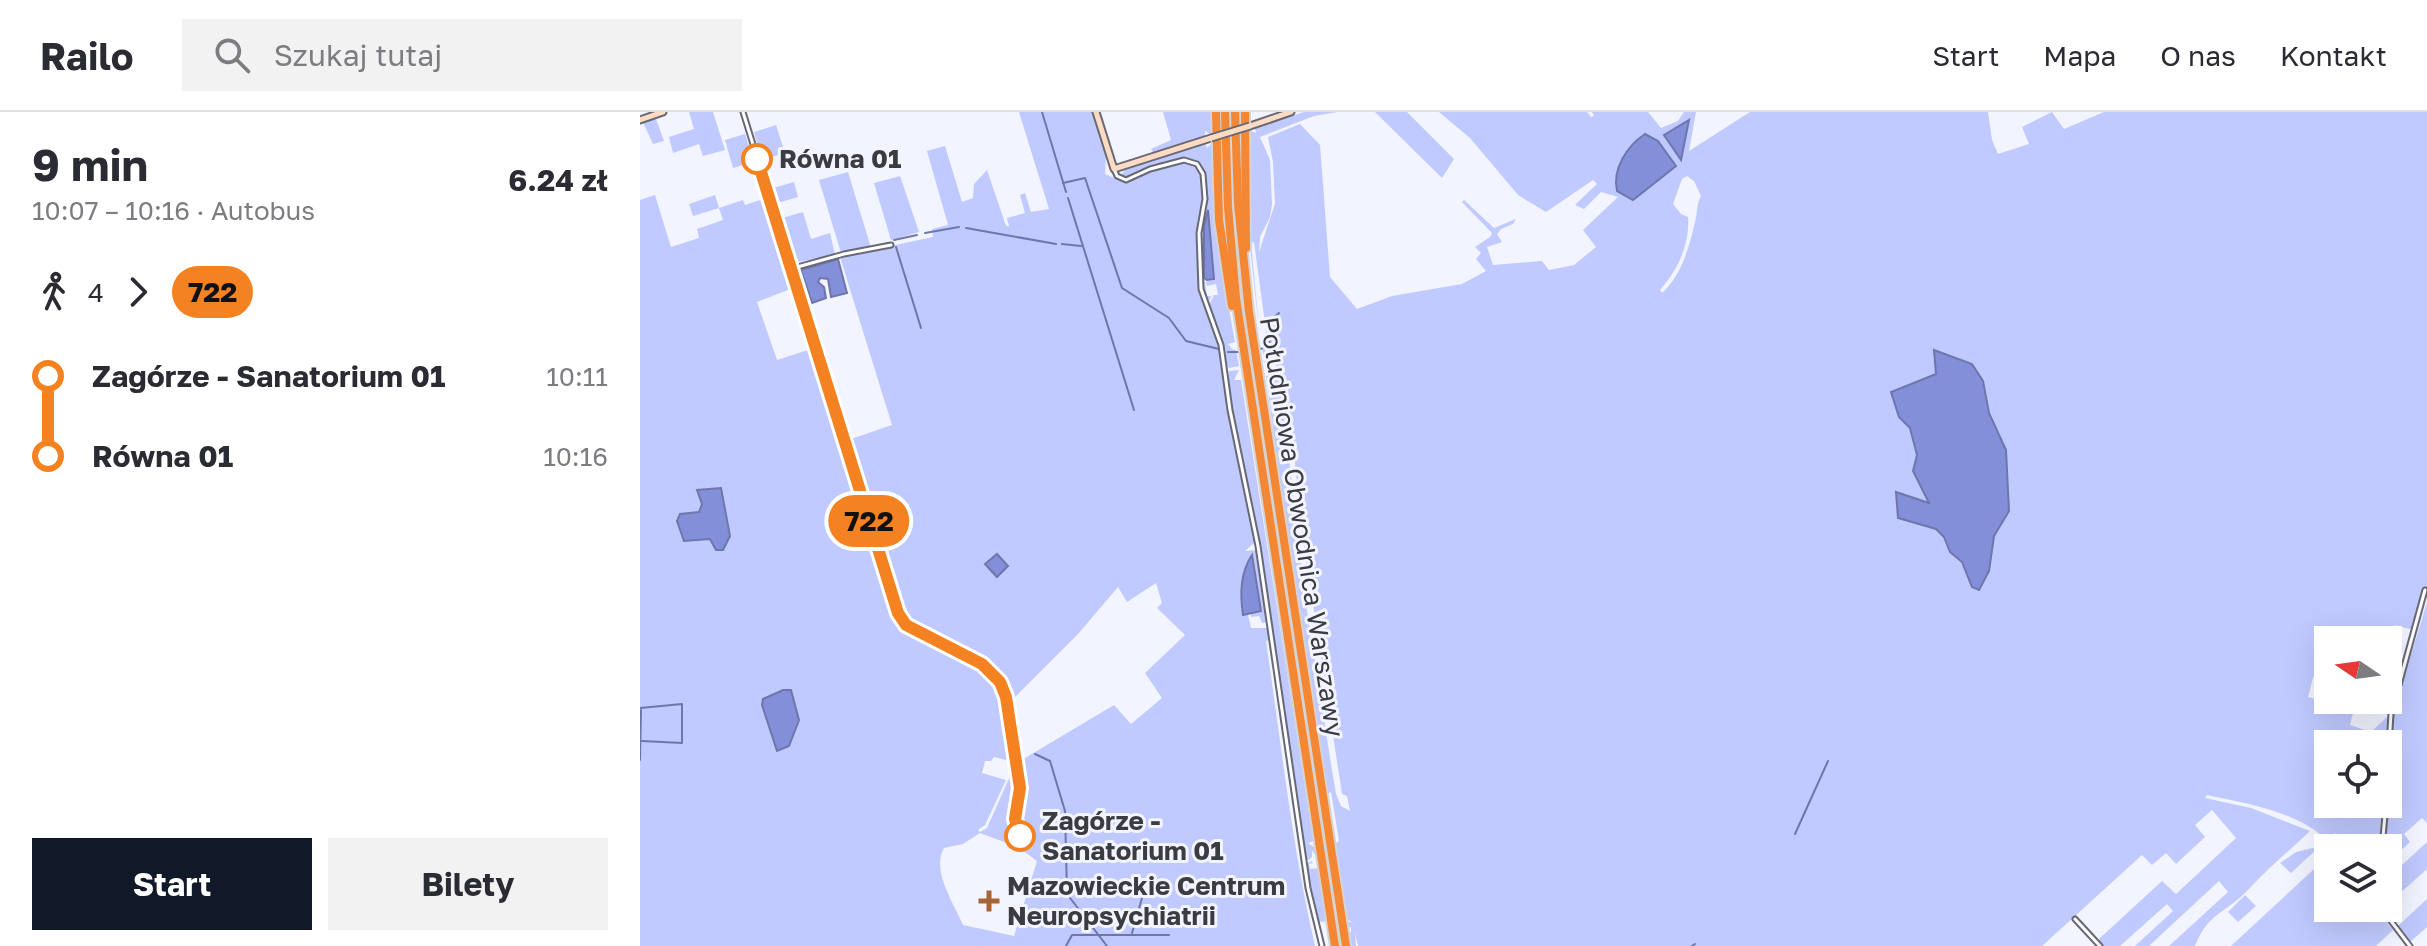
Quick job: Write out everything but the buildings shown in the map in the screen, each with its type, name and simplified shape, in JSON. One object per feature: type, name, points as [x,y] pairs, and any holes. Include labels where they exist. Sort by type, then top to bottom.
[{"type":"highway","points":[[1216,112],[1221,239],[1243,345]]},
{"type":"highway","name":"Południowa Obwodnica Warszawy","points":[[1225,112],[1229,223],[1243,345],[1335,946]]},
{"type":"highway","name":"Południowa Obwodnica Warszawy","points":[[1235,112],[1238,203],[1249,312],[1346,946]]},
{"type":"highway","points":[[1245,113],[1249,312]]},
{"type":"street","points":[[640,120],[663,112]]},
{"type":"street","points":[[743,112],[898,613],[906,625],[982,664],[1000,682],[1006,697],[1020,788],[1009,840],[1018,844],[1021,840],[1015,819]]},
{"type":"street","points":[[1096,112],[1114,169],[1120,178],[1126,180],[1150,169],[1188,160],[1197,164],[1203,174],[1205,193],[1199,233],[1201,289],[1221,345],[1230,410],[1258,546],[1308,888],[1322,946]]},
{"type":"street","points":[[1114,169],[1291,112]]},
{"type":"street","points":[[790,269],[891,245]]},
{"type":"street","points":[[2390,730],[2391,714],[2425,590]]},
{"type":"street","points":[[2075,919],[2100,946]]},
{"type":"street","points":[[2392,922],[2410,946]]},
{"type":"shaded area","points":[[689,112],[713,112],[725,150],[703,156],[699,144],[673,153],[669,137],[694,129]]},
{"type":"shaded area","points":[[1019,112],[1092,112],[1106,155],[1105,174],[1121,181],[1184,162],[1193,164],[1200,172],[1203,195],[1197,239],[1200,291],[1218,338],[1230,419],[1255,542],[1245,551],[1256,550],[1267,622],[1262,623],[1259,616],[1251,617],[1251,613],[1243,615],[1248,615],[1251,628],[1268,628],[1270,640],[1266,641],[1288,794],[1315,946],[640,946],[640,200],[655,195],[671,247],[699,238],[697,229],[723,220],[719,208],[743,200],[745,205],[766,198],[787,268],[785,274],[788,274],[793,288],[757,302],[777,360],[814,348],[898,619],[918,635],[974,661],[986,670],[1001,693],[1014,762],[994,757],[991,761],[985,761],[982,773],[1006,780],[985,825],[978,830],[987,828],[1015,765],[1018,800],[1008,827],[1007,843],[980,833],[963,844],[944,848],[940,867],[945,887],[963,925],[1014,936],[1037,861],[1022,850],[1019,825],[1022,796],[1020,761],[1114,705],[1131,724],[1162,698],[1145,673],[1185,635],[1157,608],[1162,603],[1156,583],[1127,602],[1118,587],[1078,634],[1009,703],[1003,686],[982,662],[908,622],[886,567],[848,440],[892,425],[840,257],[933,237],[932,229],[948,225],[927,151],[945,146],[962,202],[973,198],[974,184],[987,170],[1006,226],[1009,226],[1007,218],[1025,213],[1020,195],[1025,193],[1031,212],[1049,209]]},
{"type":"shaded area","points":[[1163,112],[1211,112],[1212,135],[1205,131],[1205,137],[1154,154],[1151,149],[1171,140]]},
{"type":"shaded area","points":[[1304,112],[1337,112],[1314,116],[1260,137],[1270,160],[1272,204],[1270,217],[1260,237],[1259,252],[1275,204],[1268,137],[1300,124],[1320,145],[1330,277],[1357,309],[1392,296],[1462,284],[1486,271],[1476,259],[1481,253],[1475,247],[1492,233],[1462,202],[1464,200],[1494,228],[1516,219],[1497,234],[1502,242],[1487,247],[1493,265],[1542,261],[1549,270],[1574,265],[1596,247],[1583,230],[1618,197],[1601,192],[1584,209],[1575,205],[1597,184],[1593,180],[1546,212],[1518,195],[1470,138],[1439,112],[1587,112],[1591,117],[1594,116],[1592,112],[1648,112],[1661,128],[1678,121],[1684,112],[1696,112],[1689,151],[1750,112],[1988,112],[1992,140],[1998,154],[2029,144],[2022,127],[2052,112],[2064,129],[2104,112],[2427,112],[2427,599],[2421,596],[2413,630],[2395,625],[2314,626],[2314,677],[2308,697],[2314,699],[2314,714],[2353,714],[2350,725],[2365,730],[2314,730],[2314,818],[2381,818],[2380,834],[2319,834],[2286,815],[2207,795],[2205,798],[2251,808],[2310,831],[2238,899],[2211,920],[2195,946],[2169,946],[2228,892],[2219,881],[2149,946],[2135,946],[2173,911],[2167,904],[2120,946],[2103,946],[2099,939],[2162,881],[2176,894],[2236,838],[2212,810],[2195,825],[2205,837],[2176,864],[2166,853],[2152,865],[2142,855],[2042,946],[1358,946],[1355,933],[1356,946],[1349,946],[1347,932],[1351,932],[1351,928],[1346,920],[1354,924],[1346,918],[1334,844],[1339,841],[1331,792],[1327,794],[1333,838],[1266,376],[1273,374],[1265,367],[1276,373],[1281,390],[1306,604],[1331,764],[1336,794],[1341,806],[1350,811],[1347,796],[1342,794],[1303,539],[1286,379],[1275,365],[1264,363],[1262,346],[1267,338],[1254,242],[1251,243],[1260,339],[1251,256],[1248,130],[1256,133],[1255,128]],"holes":[[[1687,176],[1694,181],[1701,196],[1684,260],[1662,293],[1660,290],[1677,265],[1687,237],[1688,217],[1673,204],[1682,179]]]},
{"type":"shaded area","points":[[1375,112],[1407,112],[1454,159],[1442,178]]},
{"type":"shaded area","points":[[655,116],[664,141],[653,144],[642,120]]},
{"type":"shaded area","points":[[1689,120],[1681,160],[1664,135]]},
{"type":"shaded area","points":[[776,125],[785,153],[762,160],[754,132]]},
{"type":"shaded area","points":[[745,134],[754,162],[733,168],[725,140]]},
{"type":"shaded area","points":[[1645,134],[1658,141],[1676,166],[1633,200],[1617,191],[1617,174],[1627,152]]},
{"type":"shaded area","points":[[1231,135],[1234,209],[1247,344],[1234,239]]},
{"type":"shaded area","points":[[1205,143],[1207,148],[1211,144],[1212,147],[1218,249],[1235,342],[1228,344],[1236,350],[1239,366],[1229,368],[1222,337],[1208,307],[1214,295],[1218,295],[1216,284],[1207,286],[1206,282],[1213,279],[1207,213],[1203,254],[1207,296],[1211,296],[1210,300],[1205,298],[1202,282],[1200,239],[1206,190],[1200,164],[1191,159],[1179,159],[1129,176],[1120,176],[1126,169]]},
{"type":"shaded area","points":[[848,172],[871,248],[841,253],[819,180]]},
{"type":"shaded area","points":[[900,176],[919,232],[891,240],[874,183]]},
{"type":"shaded area","points":[[794,182],[798,197],[774,204],[770,189]]},
{"type":"shaded area","points":[[715,195],[719,208],[693,216],[689,204]]},
{"type":"shaded area","points":[[1208,210],[1214,279],[1207,280],[1204,278],[1204,226]]},
{"type":"shaded area","points":[[803,212],[811,239],[830,233],[835,255],[793,263],[779,219]]},
{"type":"shaded area","points":[[838,259],[847,293],[831,297],[828,279],[820,278],[818,282],[824,287],[826,298],[812,303],[801,270]]},
{"type":"shaded area","points":[[1934,350],[1972,364],[1983,381],[1989,413],[2006,450],[2009,511],[1994,536],[1989,571],[1979,590],[1972,587],[1962,562],[1950,552],[1944,537],[1936,529],[1898,518],[1896,492],[1929,503],[1913,471],[1917,455],[1910,428],[1899,417],[1891,392],[1936,374]]},
{"type":"shaded area","points":[[1239,370],[1234,380],[1241,380],[1313,837],[1313,841],[1308,843],[1314,847],[1317,858],[1312,850],[1312,857],[1308,860],[1305,858],[1267,593],[1228,375],[1229,371]]},
{"type":"shaded area","points":[[1254,374],[1307,719],[1252,375]]},
{"type":"shaded area","points":[[721,488],[730,536],[723,550],[716,550],[710,539],[684,541],[677,521],[680,514],[699,512],[702,504],[697,490]]},
{"type":"shaded area","points":[[997,554],[1008,566],[997,577],[985,564]]},
{"type":"shaded area","points":[[1252,555],[1261,611],[1243,615],[1242,584]]},
{"type":"shaded area","points":[[2427,602],[2427,823],[2422,818],[2404,834],[2410,842],[2402,849],[2402,834],[2386,834],[2387,818],[2402,818],[2402,730],[2393,730],[2394,714],[2402,714],[2402,685]]},
{"type":"shaded area","points":[[783,690],[791,690],[799,720],[789,746],[777,751],[762,705],[763,699]]},
{"type":"shaded area","points":[[2388,716],[2388,730],[2373,730]]},
{"type":"shaded area","points":[[2427,842],[2427,869],[2402,891],[2402,865]]},
{"type":"shaded area","points":[[2314,848],[2314,852],[2291,873],[2280,863],[2296,852]]},
{"type":"shaded area","points":[[1311,861],[1310,869],[1319,868],[1327,921],[1318,920],[1306,865]]},
{"type":"shaded area","points":[[2314,869],[2314,922],[2386,922],[2393,930],[2376,946],[2231,946]]},
{"type":"shaded area","points":[[2245,895],[2256,906],[2238,922],[2228,912]]},
{"type":"shaded area","points":[[2427,899],[2427,927],[2409,943],[2398,926]]},
{"type":"waterway","points":[[1042,112],[1066,192]]},
{"type":"waterway","points":[[1063,183],[1085,178],[1122,288],[1169,318],[1186,341],[1219,349]]},
{"type":"waterway","points":[[1068,198],[1134,410]]},
{"type":"waterway","points":[[925,233],[959,227]]},
{"type":"waterway","points":[[966,228],[1056,244]]},
{"type":"waterway","points":[[894,240],[917,235]]},
{"type":"waterway","points":[[1062,244],[1081,246]]},
{"type":"waterway","points":[[896,247],[921,328]]},
{"type":"waterway","points":[[1260,349],[1269,346],[1271,320],[1279,313]]},
{"type":"waterway","points":[[1228,352],[1242,352]]},
{"type":"waterway","points":[[640,708],[682,704],[682,743],[642,741]]},
{"type":"waterway","points":[[640,760],[641,710]]},
{"type":"waterway","points":[[1035,754],[1050,761],[1065,811],[1067,894],[1107,946]]},
{"type":"waterway","points":[[1795,834],[1828,761]]},
{"type":"waterway","points":[[1132,933],[1146,884]]},
{"type":"waterway","points":[[1066,946],[1072,935],[1169,935]]},
{"type":"bus line","name":"722","points":[[757,159],[898,613],[906,625],[992,671],[1006,697],[1020,788],[1015,819],[1020,836]]},
{"type":"place","name":"Równa 01","points":[[757,159]]},
{"type":"place","name":"Zagórze - Sanatorium 01","points":[[1020,836]]},
{"type":"place","name":"Mazowieckie Centrum Neuropsychiatrii","points":[[989,901]]}]
